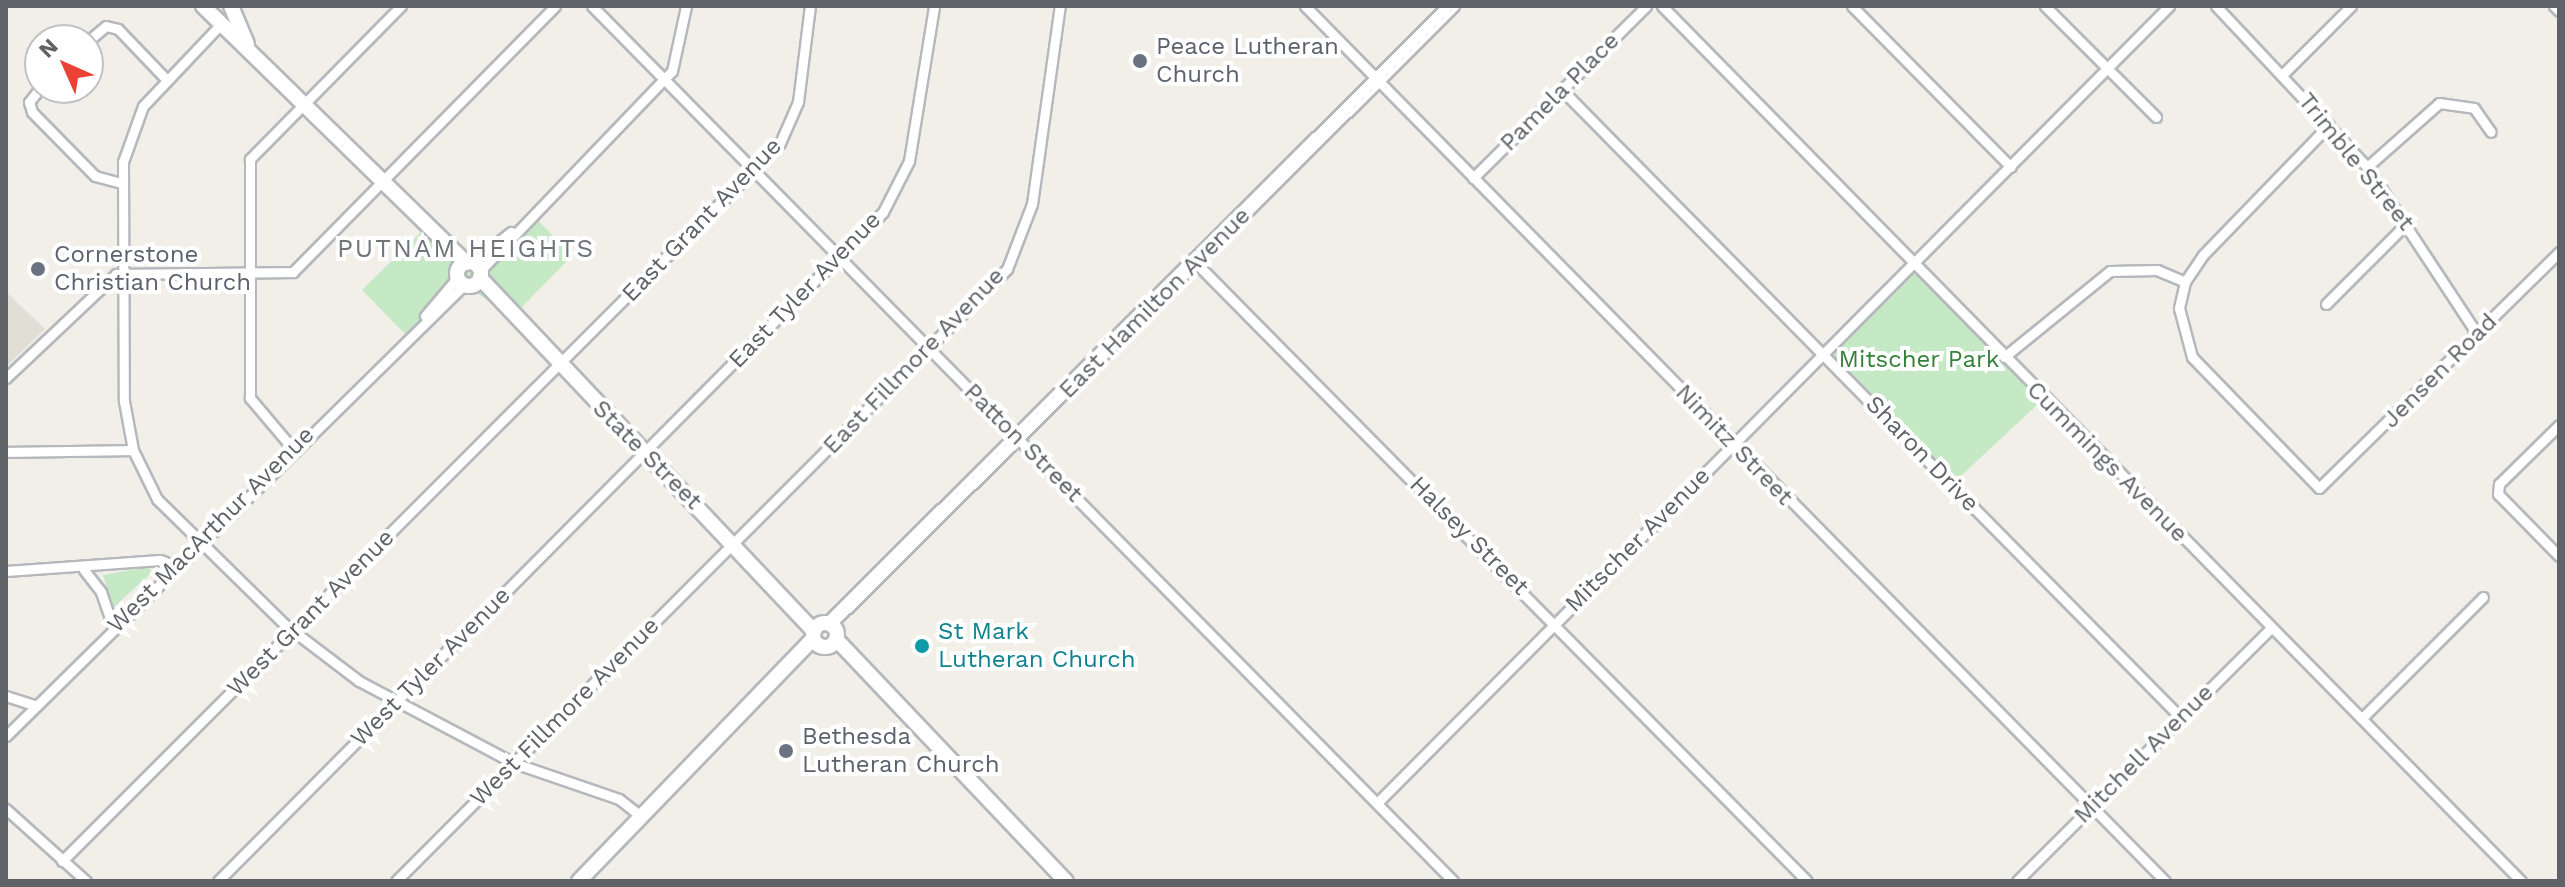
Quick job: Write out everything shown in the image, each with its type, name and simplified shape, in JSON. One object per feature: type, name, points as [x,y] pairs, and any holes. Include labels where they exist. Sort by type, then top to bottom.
[{"type":"main road","points":[[206,6],[220,6]]},
{"type":"main road","name":"State Street","points":[[206,6],[219,26],[302,105],[1066,881]]},
{"type":"main road","name":"State Street","points":[[231,6],[255,58]]},
{"type":"main road","name":"East Hamilton Avenue","points":[[579,881],[1452,6]]},
{"type":"street","points":[[293,449],[250,398],[250,159],[401,6]]},
{"type":"street","points":[[6,378],[107,278],[124,272],[293,272],[555,6]]},
{"type":"street","name":"Patton Street","points":[[592,6],[1453,881]]},
{"type":"street","points":[[665,79],[679,56],[686,6]]},
{"type":"street","name":"East Grant Avenue","points":[[559,366],[754,170],[792,123],[810,6]]},
{"type":"street","name":"East Tyler Avenue","points":[[645,454],[883,212],[909,161],[934,6]]},
{"type":"street","name":"East Fillmore Avenue","points":[[734,543],[1007,269],[1026,232],[1060,6]]},
{"type":"street","name":"Nimitz Street","points":[[1305,6],[2165,881]]},
{"type":"street","name":"Pamela Place","points":[[1473,178],[1646,6]]},
{"type":"street","name":"Cummings Avenue","points":[[1662,6],[2521,881]]},
{"type":"street","points":[[1852,6],[2011,167]]},
{"type":"street","points":[[2045,6],[2156,117]]},
{"type":"street","name":"Mitscher Avenue","points":[[1377,803],[2169,6]]},
{"type":"street","name":"Trimble Street","points":[[2216,6],[2284,73],[2367,167],[2407,223],[2477,334]]},
{"type":"street","points":[[2284,73],[2351,6]]},
{"type":"street","points":[[2554,6],[2559,11]]},
{"type":"street","points":[[219,26],[166,79],[136,118],[122,183],[124,401],[133,450],[157,499],[198,544],[292,631],[395,704],[514,763],[619,799],[642,817]]},
{"type":"street","points":[[104,28],[118,29],[166,79]]},
{"type":"street","name":"West MacArthur Avenue","points":[[6,736],[665,79]]},
{"type":"street","name":"Sharon Drive","points":[[1562,90],[2180,717]]},
{"type":"street","points":[[2367,167],[2439,103],[2474,108],[2491,132]]},
{"type":"street","points":[[30,104],[32,112],[95,176],[122,183]]},
{"type":"street","points":[[2004,357],[2110,271],[2157,270],[2185,282],[2329,125]]},
{"type":"street","points":[[2326,304],[2407,223]]},
{"type":"street","name":"Jensen Road","points":[[2185,282],[2179,308],[2192,357],[2319,488],[2559,252]]},
{"type":"street","name":"Halsey Street","points":[[1196,263],[1807,881]]},
{"type":"street","name":"West Grant Avenue","points":[[62,861],[559,366]]},
{"type":"street","points":[[2559,425],[2499,484],[2498,494],[2559,556]]},
{"type":"street","points":[[6,452],[133,450]]},
{"type":"street","name":"West Tyler Avenue","points":[[218,881],[645,454]]},
{"type":"street","name":"West Fillmore Avenue","points":[[396,881],[734,543]]},
{"type":"street","points":[[6,571],[84,570],[151,560],[176,566]]},
{"type":"street","points":[[84,570],[113,627]]},
{"type":"street","points":[[2362,718],[2483,597]]},
{"type":"street","name":"Mitchell Avenue","points":[[2017,881],[2271,628]]},
{"type":"street","points":[[6,696],[36,706]]},
{"type":"street","points":[[6,809],[86,881]]},
{"type":"shaded area","points":[[6,292],[45,329],[6,367]]},
{"type":"green space","points":[[531,213],[572,256],[512,317],[468,287],[407,336],[362,290],[424,229],[465,263]]},
{"type":"green space","name":"Mitscher Park","points":[[1915,263],[2043,400],[1949,487],[1821,350]]},
{"type":"green space","points":[[148,567],[152,572],[113,608],[103,575]]},
{"type":"place","name":"Peace Lutheran Church","points":[[1140,61]]},
{"type":"place","name":"Cornerstone Christian Church","points":[[38,269]]},
{"type":"place","name":"St Mark Lutheran Church","points":[[922,646]]},
{"type":"place","name":"Bethesda Lutheran Church","points":[[786,751]]},
{"type":"district","name":"PUTNAM HEIGHTS","points":[[466,249]]}]
